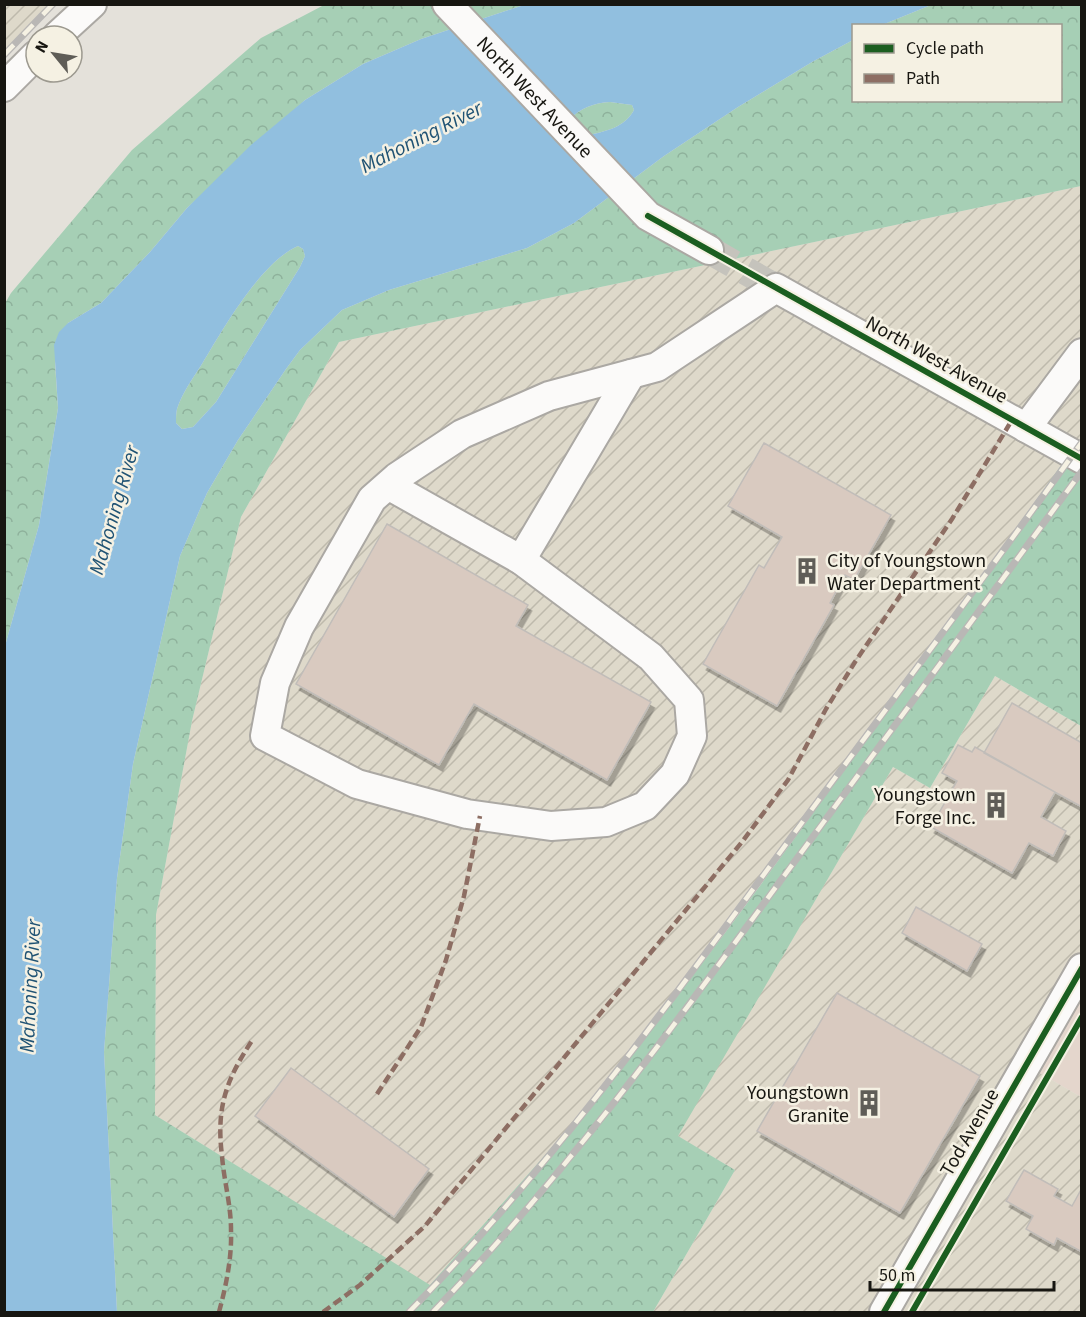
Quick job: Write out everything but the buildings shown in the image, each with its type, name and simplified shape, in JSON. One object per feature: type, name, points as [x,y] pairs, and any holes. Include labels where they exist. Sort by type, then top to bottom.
[{"type":"street","points":[[70,24],[92,4]]},
{"type":"street","name":"North West Avenue","points":[[447,4],[648,216],[709,250]]},
{"type":"street","points":[[4,87],[24,67]]},
{"type":"street","name":"North West Avenue","points":[[631,375],[657,368],[776,288],[1082,459]]},
{"type":"street","points":[[1026,428],[1082,353]]},
{"type":"street","points":[[388,485],[520,560],[651,657],[689,700],[692,736],[675,774],[645,806],[606,822],[551,826],[467,814],[357,784],[266,736],[275,683],[299,627],[372,499],[388,485],[462,434],[549,396],[631,375]]},
{"type":"street","points":[[520,560],[631,375]]},
{"type":"street","name":"Tod Avenue","points":[[884,1312],[1082,968]]},
{"type":"shaded area","points":[[4,5],[53,5],[35,24],[24,24],[24,35],[5,55]]},
{"type":"shaded area","points":[[1081,186],[1081,460],[1070,454],[836,783],[524,1186],[430,1286],[155,1115],[156,915],[192,721],[241,517],[339,342]]},
{"type":"shaded area","points":[[995,676],[1081,726],[1081,968],[1026,1065],[1081,1097],[1081,1312],[653,1312],[735,1170],[677,1136],[893,767],[930,788]]},
{"type":"shaded area","points":[[1081,968],[1081,1097],[1026,1065]]},
{"type":"green space","points":[[324,5],[524,5],[421,39],[363,64],[305,100],[187,208],[150,252],[101,303],[68,323],[55,363],[58,408],[39,525],[5,646],[4,305],[11,293],[132,150],[261,38]]},
{"type":"green space","points":[[931,5],[1081,5],[1081,186],[339,342],[241,517],[192,721],[156,915],[155,1115],[430,1285],[587,1107],[677,996],[827,794],[1070,453],[1081,460],[1081,726],[995,676],[930,788],[893,767],[678,1136],[735,1170],[653,1312],[117,1312],[104,1052],[117,878],[133,764],[180,556],[207,493],[238,440],[300,350],[342,310],[389,290],[527,248],[574,223],[664,156],[738,107],[852,41],[852,102],[1062,102],[1062,24],[884,24]]},
{"type":"green space","points":[[610,102],[632,105],[634,110],[621,124],[589,135],[569,119],[588,107]]},
{"type":"green space","points":[[298,246],[303,249],[305,256],[300,267],[216,402],[193,427],[182,429],[176,423],[179,403],[221,333],[244,298],[270,266]]},
{"type":"water","name":"Mahoning River","points":[[524,5],[931,5],[884,24],[852,24],[852,41],[738,107],[664,156],[574,223],[527,248],[389,290],[342,310],[300,350],[286,369],[238,440],[207,493],[180,556],[133,764],[117,878],[104,1052],[117,1312],[5,1312],[5,646],[39,525],[58,408],[54,345],[59,332],[68,323],[101,303],[150,252],[187,208],[251,145],[305,100],[363,64],[421,39]],"holes":[[[610,102],[632,105],[634,110],[626,121],[589,135],[569,119],[578,112],[598,104]],[[298,246],[303,249],[305,256],[300,267],[216,402],[193,427],[182,429],[176,423],[179,403],[244,298],[270,266],[284,254]]]},
{"type":"tunnel","points":[[709,250],[776,288]]},
{"type":"railway","points":[[4,55],[53,4]]},
{"type":"railway","points":[[409,1312],[511,1201],[652,1025],[1082,442]]},
{"type":"railway","points":[[433,1312],[481,1261],[572,1155],[659,1045],[1082,471]]},
{"type":"marked path","points":[[323,1312],[360,1285],[425,1226],[742,842],[788,780],[826,709],[855,662],[952,519],[1012,420]]},
{"type":"marked path","points":[[377,1094],[421,1027],[446,960],[464,896],[480,816]]},
{"type":"marked path","points":[[219,1312],[231,1251],[230,1211],[221,1139],[222,1108],[230,1081],[253,1039]]},
{"type":"cycle path","points":[[648,216],[1082,459]]},
{"type":"cycle path","points":[[884,1312],[1082,968]]},
{"type":"cycle path","points":[[912,1312],[1082,1017]]},
{"type":"place","name":"City of Youngstown Water Department","points":[[807,571]]},
{"type":"place","name":"Youngstown Forge Inc.","points":[[996,805]]},
{"type":"place","name":"Youngstown Granite","points":[[869,1103]]}]
